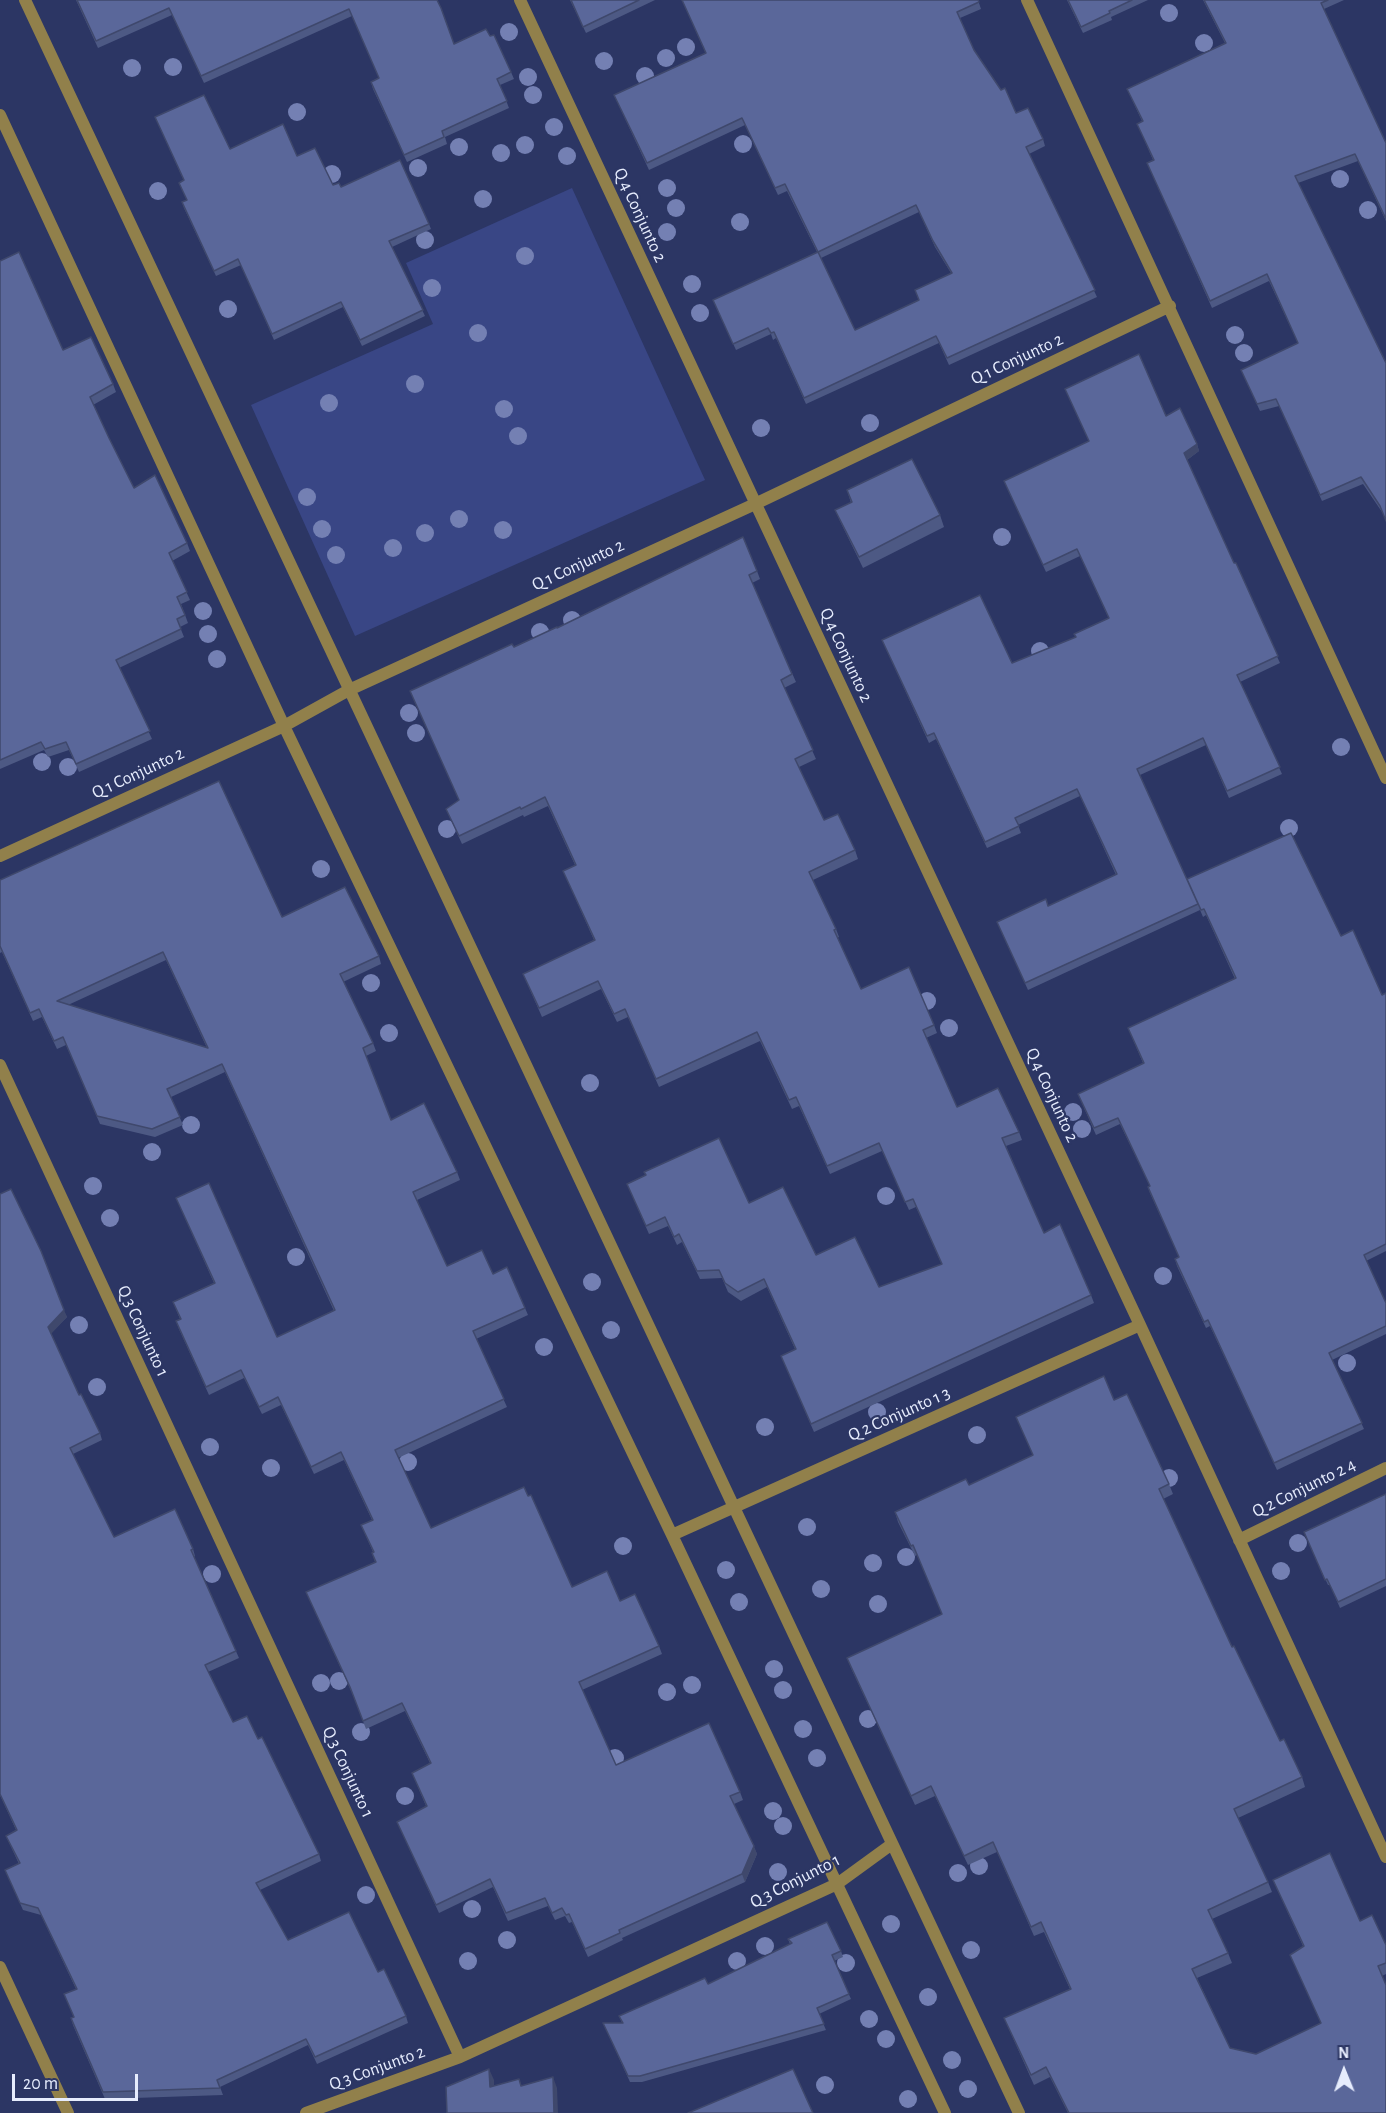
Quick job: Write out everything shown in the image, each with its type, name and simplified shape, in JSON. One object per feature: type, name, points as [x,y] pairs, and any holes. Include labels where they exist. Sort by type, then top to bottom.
[{"type":"street","points":[[25,0],[1019,2113]]},
{"type":"street","name":"Q 4 Conjunto 2","points":[[520,0],[1140,1325],[1386,1857]]},
{"type":"street","points":[[1027,0],[1386,778]]},
{"type":"street","points":[[0,115],[284,726],[672,1535],[945,2113]]},
{"type":"street","name":"Q 1 Conjunto 2","points":[[0,856],[284,726],[349,690],[755,504],[1170,306]]},
{"type":"street","name":"Q 3 Conjunto 1","points":[[0,1065],[460,2057],[837,1884],[892,1844]]},
{"type":"street","name":"Q 2 Conjunto 1 3","points":[[672,1535],[1140,1325]]},
{"type":"street","name":"Q 2 Conjunto 2 4","points":[[1239,1540],[1386,1468]]},
{"type":"street","points":[[0,1967],[68,2113]]},
{"type":"street","name":"Q 3 Conjunto 2","points":[[306,2113],[460,2057]]},
{"type":"shaded area","points":[[572,188],[705,480],[355,636],[251,405],[433,324],[406,263]]},
{"type":"building","points":[[77,0],[437,0],[454,44],[486,29],[490,36],[494,35],[511,72],[497,79],[507,101],[442,131],[444,137],[404,155],[371,82],[379,78],[349,9],[201,76],[169,8],[96,41]]},
{"type":"building","points":[[571,0],[639,0],[583,27]]},
{"type":"building","points":[[682,0],[978,0],[979,2],[957,12],[974,50],[1001,90],[1005,88],[1016,113],[1028,108],[1043,139],[1026,147],[1095,290],[947,358],[936,336],[804,398],[774,332],[771,333],[768,328],[733,344],[713,300],[818,252],[785,184],[775,188],[742,118],[647,163],[614,95],[706,53]],"holes":[[[916,205],[933,241],[952,273],[915,290],[919,300],[855,330],[818,252]]]},
{"type":"building","points":[[1068,0],[1132,0],[1081,27]]},
{"type":"building","points":[[1204,0],[1328,0],[1321,3],[1386,143],[1386,219],[1355,154],[1295,176],[1386,363],[1386,521],[1380,506],[1361,477],[1320,495],[1276,399],[1257,404],[1241,370],[1298,343],[1267,274],[1210,301],[1147,163],[1154,160],[1137,124],[1143,121],[1127,89],[1226,43]]},
{"type":"building","points":[[204,95],[230,149],[283,124],[297,156],[315,148],[333,185],[339,183],[341,187],[400,160],[429,224],[389,241],[423,310],[360,340],[341,302],[272,334],[238,259],[214,271],[182,202],[187,200],[179,183],[184,180],[155,117]]},
{"type":"building","points":[[19,252],[63,350],[91,337],[113,384],[90,397],[109,438],[134,488],[155,475],[187,543],[169,553],[187,592],[177,597],[185,615],[177,619],[181,629],[116,660],[150,731],[76,764],[66,742],[45,749],[41,742],[0,760],[0,261]]},
{"type":"building","points":[[1139,354],[1166,416],[1180,408],[1197,444],[1184,453],[1278,656],[1237,675],[1280,767],[1227,791],[1203,738],[1137,769],[1198,904],[1025,983],[997,922],[1046,899],[1048,906],[1117,874],[1077,789],[1015,818],[1019,826],[985,842],[934,733],[927,736],[882,640],[980,595],[1012,663],[1076,637],[1074,634],[1109,618],[1077,549],[1043,565],[1004,481],[1089,441],[1065,389]]},
{"type":"building","points":[[912,459],[940,515],[859,557],[835,510],[852,502],[847,490]]},
{"type":"building","points":[[743,537],[757,571],[749,575],[792,674],[781,680],[813,750],[795,759],[824,820],[838,814],[855,850],[809,872],[861,989],[909,967],[934,1025],[923,1030],[957,1107],[998,1088],[1019,1132],[1002,1138],[1044,1233],[1060,1224],[1091,1295],[811,1424],[781,1356],[796,1349],[764,1279],[738,1292],[725,1283],[719,1270],[697,1271],[679,1234],[674,1237],[665,1217],[646,1226],[627,1184],[646,1175],[644,1172],[719,1138],[749,1203],[783,1187],[816,1255],[855,1237],[879,1287],[942,1264],[913,1199],[905,1202],[879,1143],[827,1166],[796,1097],[789,1100],[757,1032],[656,1079],[625,1009],[614,1014],[598,981],[539,1008],[523,974],[595,940],[563,871],[576,865],[545,797],[459,836],[446,809],[459,800],[410,691],[512,644],[514,647],[557,628]]},
{"type":"building","points":[[219,781],[282,917],[345,887],[379,956],[340,974],[373,1043],[363,1048],[391,1120],[424,1103],[457,1172],[413,1192],[447,1266],[482,1250],[493,1274],[507,1267],[525,1308],[473,1331],[504,1399],[395,1450],[431,1528],[524,1487],[528,1496],[531,1495],[572,1587],[607,1571],[620,1601],[635,1594],[659,1646],[579,1682],[616,1765],[709,1723],[740,1792],[730,1796],[754,1846],[742,1874],[619,1930],[620,1933],[585,1949],[569,1914],[566,1915],[562,1908],[552,1913],[545,1898],[506,1913],[490,1879],[436,1905],[397,1822],[427,1806],[412,1773],[431,1763],[402,1703],[363,1721],[350,1687],[306,1592],[376,1562],[372,1553],[374,1552],[361,1525],[373,1520],[341,1452],[311,1467],[278,1397],[259,1407],[241,1370],[206,1387],[176,1321],[181,1319],[173,1302],[215,1283],[176,1198],[209,1183],[277,1337],[335,1310],[222,1064],[167,1089],[180,1117],[152,1129],[97,1116],[63,1037],[54,1041],[39,1009],[30,1013],[0,946],[0,880]],"holes":[[[163,952],[208,1048],[57,1001]]]},
{"type":"building","points":[[1291,833],[1341,936],[1353,930],[1382,995],[1386,993],[1386,1244],[1364,1255],[1386,1303],[1386,1326],[1329,1353],[1362,1423],[1274,1463],[1208,1320],[1204,1322],[1175,1259],[1179,1257],[1148,1187],[1150,1186],[1118,1118],[1094,1128],[1078,1094],[1144,1063],[1128,1028],[1236,978],[1204,909],[1201,910],[1187,879]]},
{"type":"building","points":[[11,1189],[41,1251],[64,1310],[48,1327],[79,1395],[81,1394],[100,1433],[70,1448],[114,1537],[175,1509],[236,1651],[205,1665],[233,1722],[247,1716],[258,1739],[262,1737],[319,1854],[256,1883],[288,1940],[349,1912],[378,1972],[384,1969],[406,2016],[315,2057],[306,2039],[217,2080],[220,2088],[103,2092],[71,2018],[74,2017],[64,1994],[77,1989],[38,1908],[20,1903],[5,1870],[20,1863],[6,1836],[17,1830],[0,1794],[0,1194]]},
{"type":"building","points":[[1104,1376],[1114,1400],[1127,1394],[1169,1484],[1159,1489],[1232,1647],[1234,1646],[1280,1741],[1284,1739],[1302,1777],[1234,1809],[1268,1882],[1208,1910],[1228,1953],[1192,1969],[1230,2048],[1256,2054],[1321,2023],[1290,1955],[1304,1946],[1273,1880],[1330,1853],[1360,1921],[1372,1915],[1386,1945],[1386,1963],[1378,1966],[1386,1985],[1386,2113],[1069,2113],[1046,2067],[1031,2075],[1004,2018],[1071,1989],[1041,1922],[1031,1927],[993,1842],[964,1856],[931,1786],[911,1796],[847,1658],[942,1614],[913,1545],[911,1546],[895,1512],[966,1479],[969,1485],[1033,1455],[1016,1417]]},
{"type":"building","points":[[1386,1494],[1386,1579],[1338,1602],[1327,1579],[1325,1580],[1304,1532]]},
{"type":"building","points":[[827,1922],[841,1951],[832,1955],[849,1994],[817,2008],[824,2024],[640,2076],[628,2076],[603,2023],[623,2023],[619,2016],[705,1978],[708,1984],[792,1943],[788,1939]]},
{"type":"building","points":[[489,2069],[490,2087],[519,2079],[521,2086],[553,2077],[554,2113],[447,2113],[446,2087]]},
{"type":"building","points":[[793,2069],[813,2113],[688,2113]]}]
